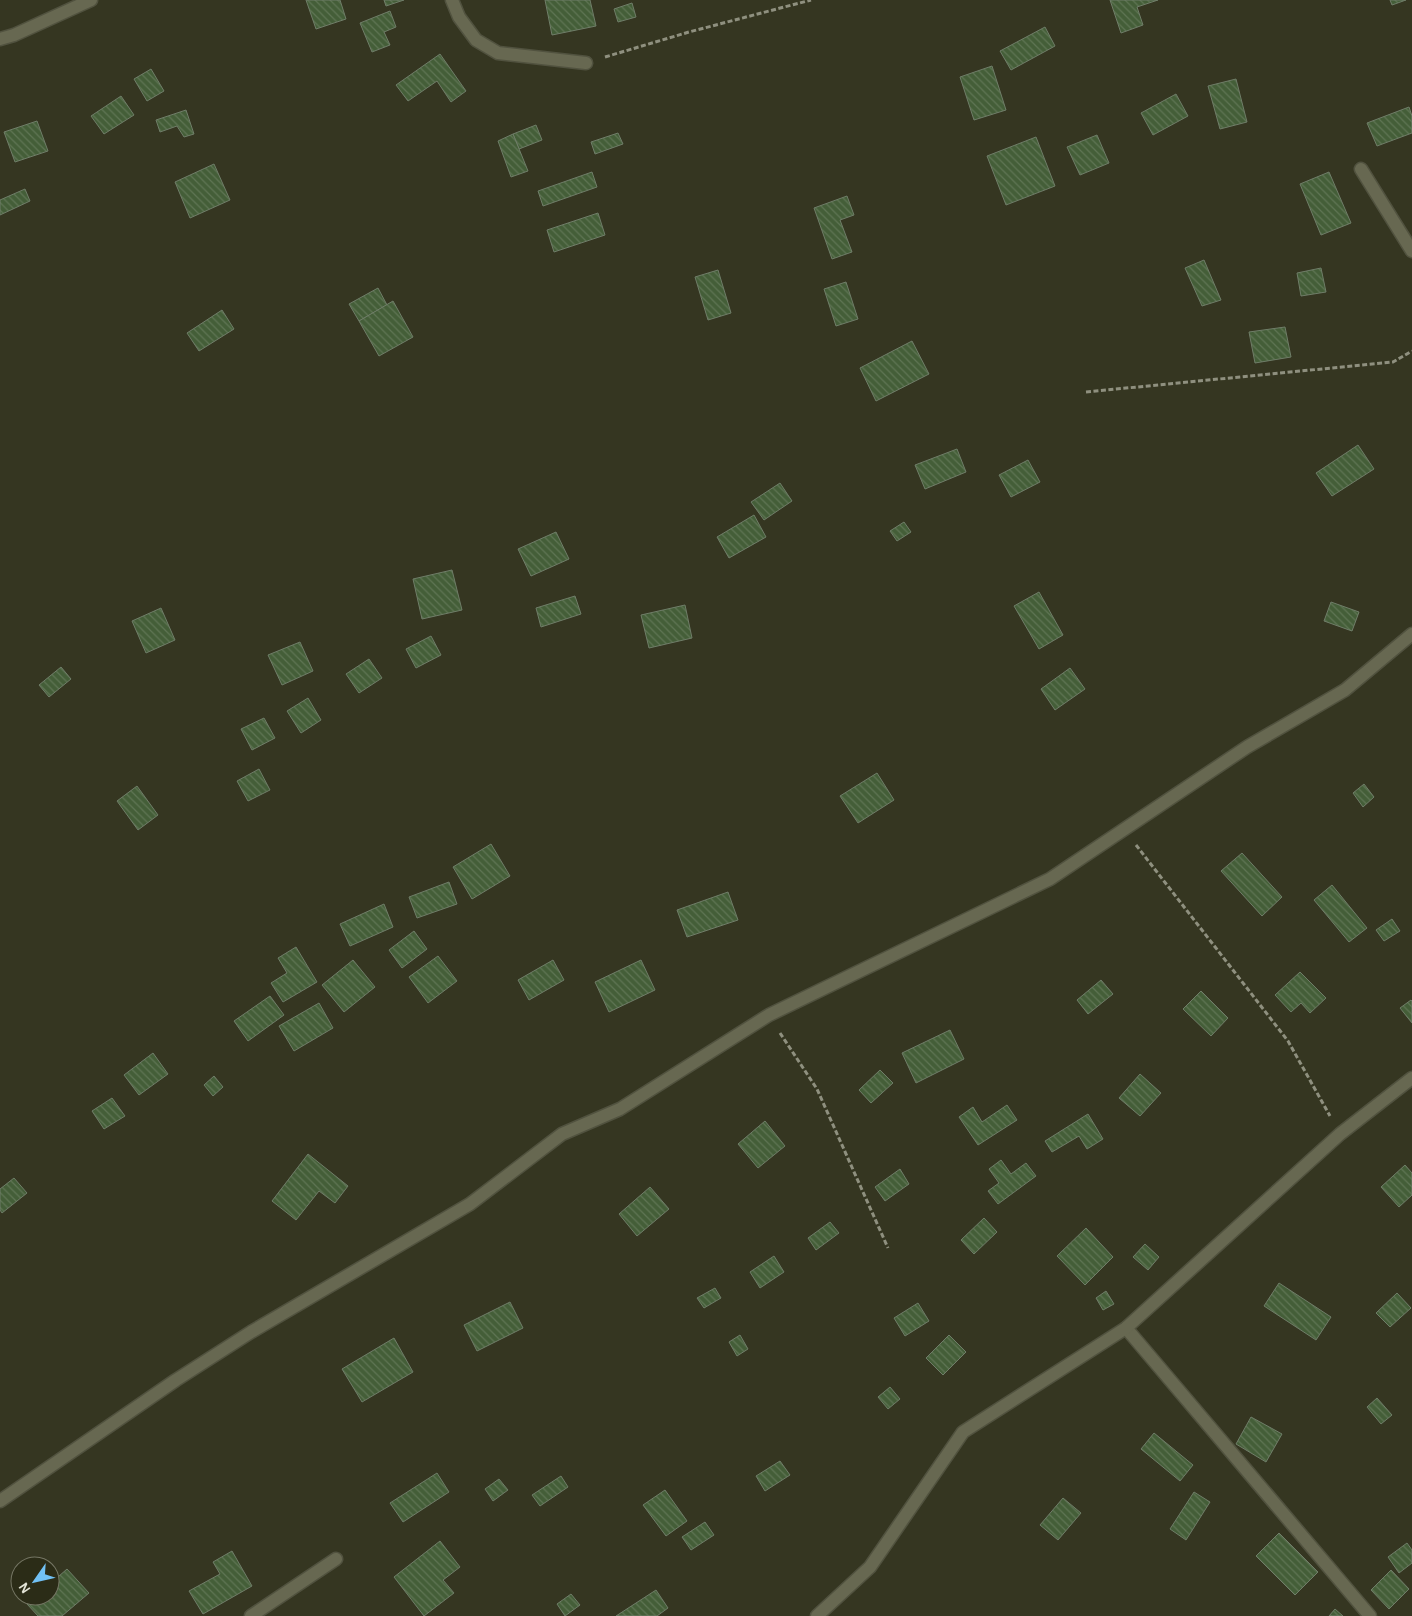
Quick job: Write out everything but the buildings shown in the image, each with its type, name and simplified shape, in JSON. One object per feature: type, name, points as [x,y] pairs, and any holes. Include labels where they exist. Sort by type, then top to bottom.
[{"type":"street","points":[[0,40],[91,0]]},
{"type":"street","points":[[452,0],[459,17],[476,40],[498,53],[586,63]]},
{"type":"street","points":[[1361,169],[1412,251]]},
{"type":"street","points":[[0,1501],[176,1380],[251,1332],[470,1204],[562,1134],[620,1109],[769,1016],[1050,879],[1125,831],[1247,748],[1345,690],[1412,634]]},
{"type":"street","points":[[817,1616],[870,1566],[963,1432],[1126,1328],[1340,1134],[1412,1078]]},
{"type":"street","points":[[1126,1328],[1370,1616]]},
{"type":"street","points":[[251,1616],[336,1559]]},
{"type":"path","points":[[586,63],[689,32],[811,0]]},
{"type":"path","points":[[1086,392],[1393,362],[1412,351]]},
{"type":"path","points":[[1125,831],[1288,1041],[1340,1134]]},
{"type":"path","points":[[769,1016],[817,1089],[888,1248]]}]
